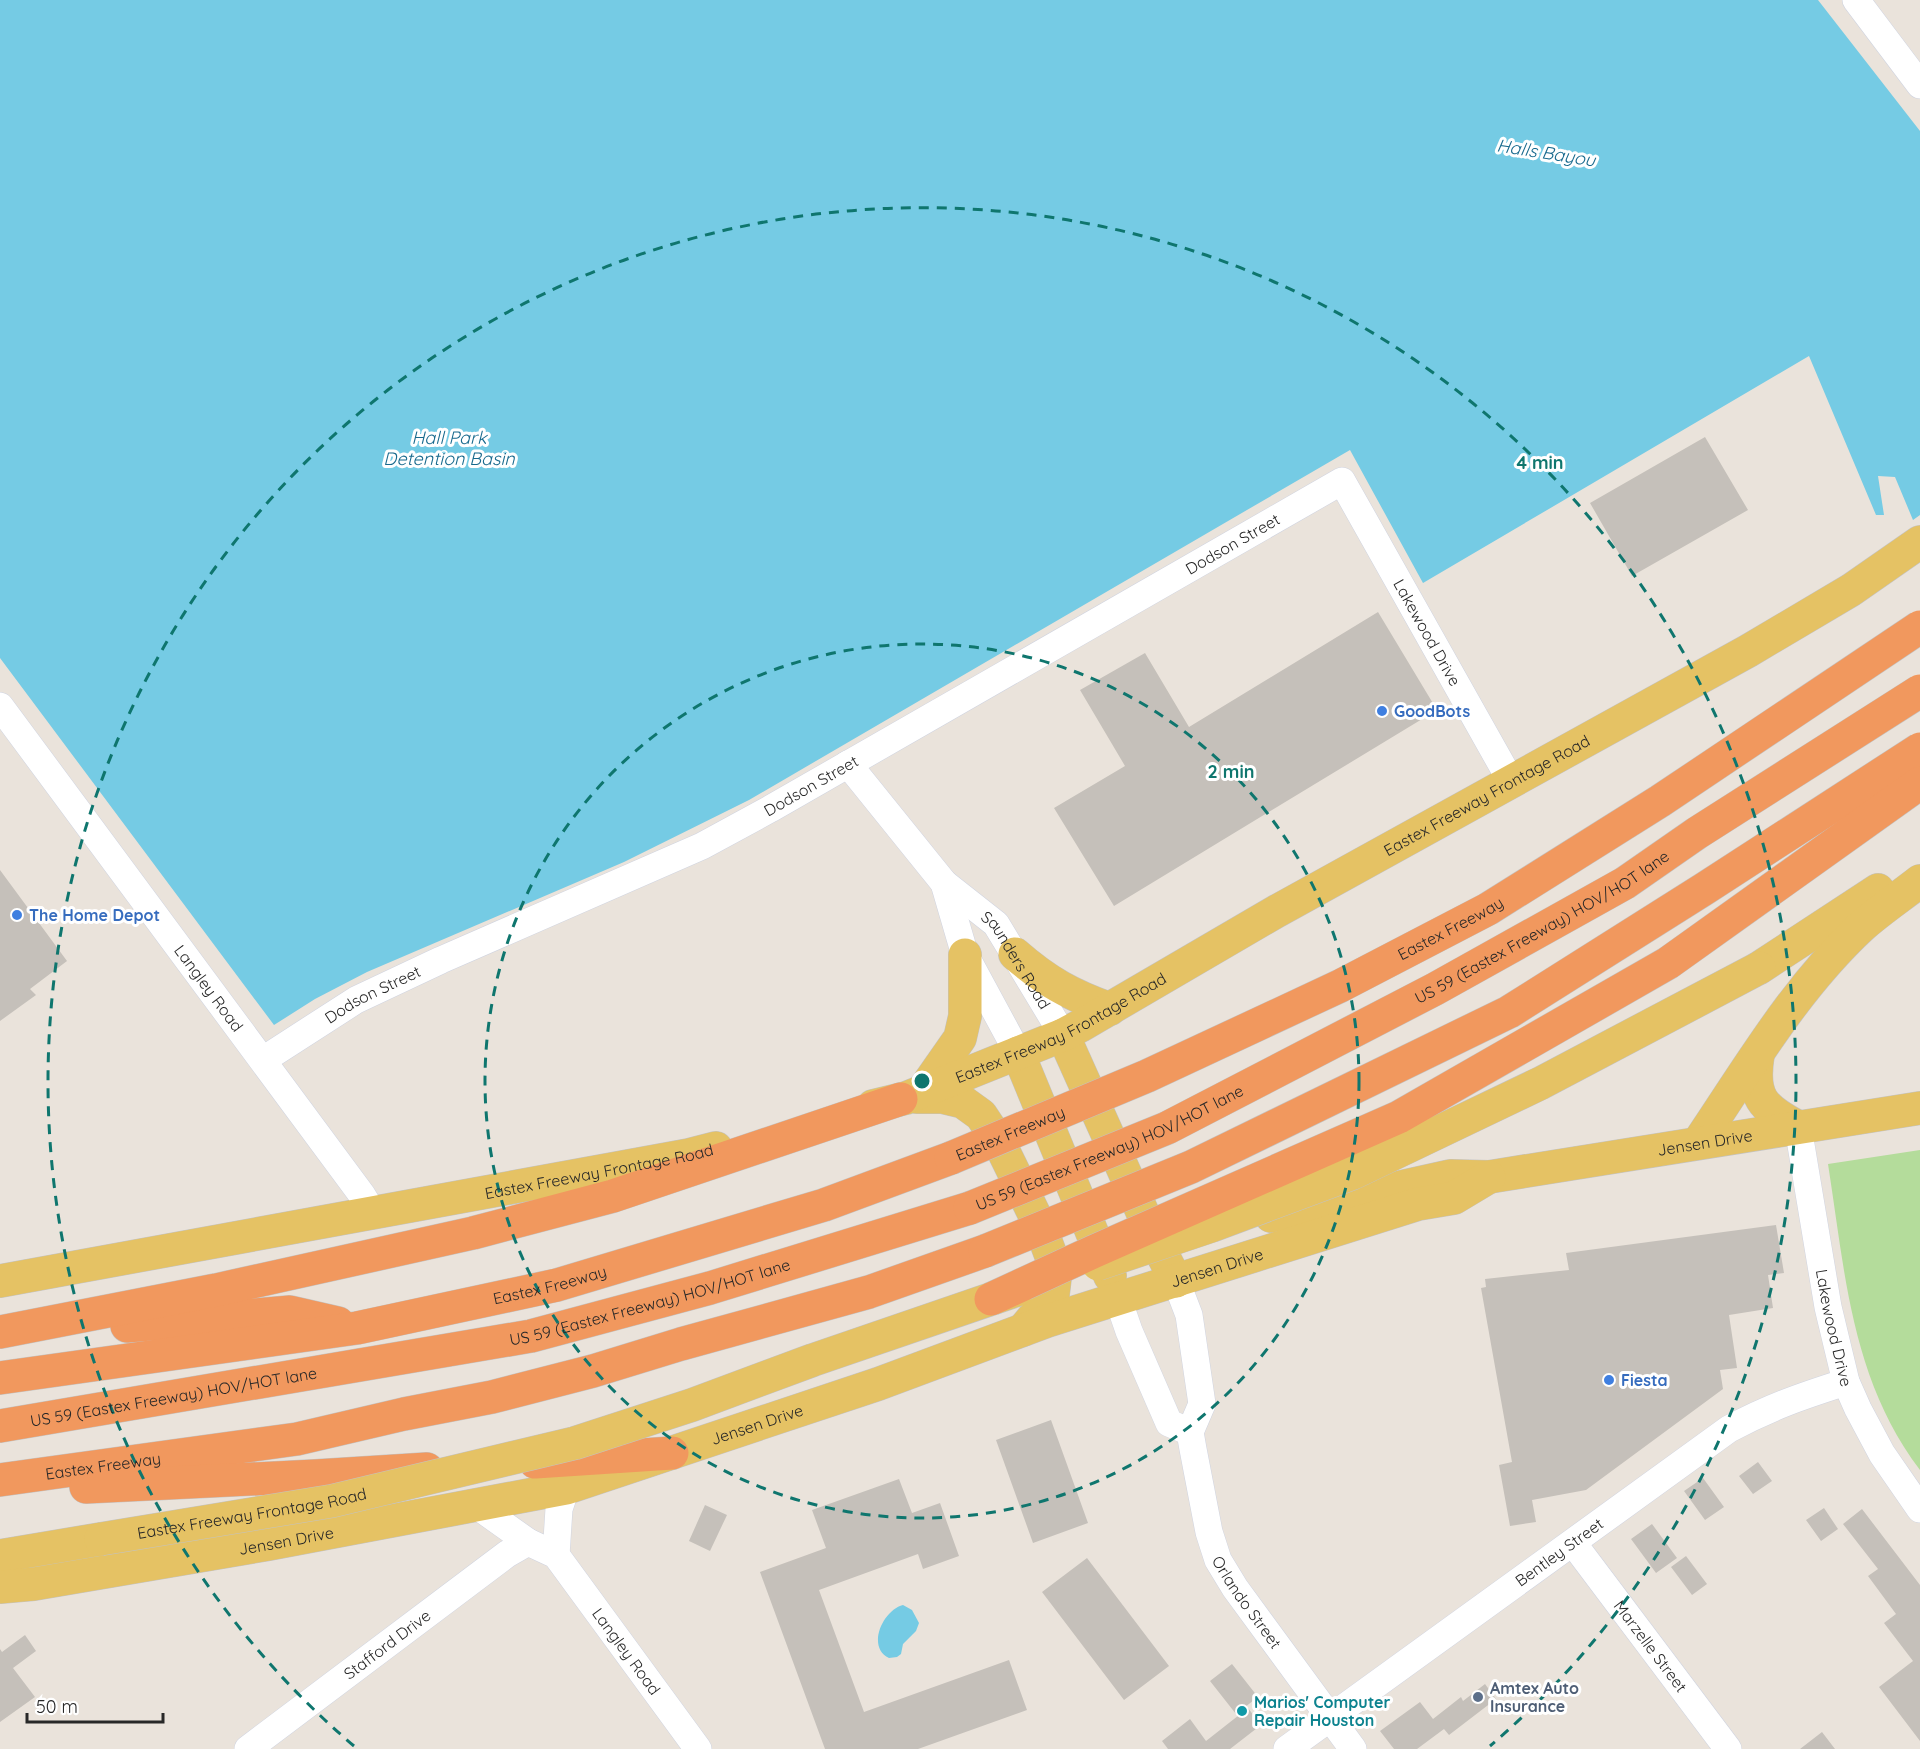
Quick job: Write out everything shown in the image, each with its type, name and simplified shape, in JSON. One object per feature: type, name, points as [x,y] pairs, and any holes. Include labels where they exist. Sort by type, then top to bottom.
[{"type":"highway","name":"Eastex Freeway","points":[[0,1378],[357,1328],[557,1285],[824,1205],[951,1158],[1147,1076],[1340,986],[1488,909],[1660,801],[1920,627]]},
{"type":"highway","name":"US 59 (Eastex Freeway) HOV/HOT lane","points":[[0,1426],[531,1336],[710,1288],[970,1208],[1167,1128],[1435,990],[1624,883],[1697,833],[1920,691]]},
{"type":"highway","name":"Eastex Freeway","points":[[0,1480],[297,1438],[492,1397],[593,1371],[869,1292],[985,1251],[1191,1167],[1509,1012],[1704,890],[1920,750]]},
{"type":"highway","points":[[991,1299],[1399,1117],[1668,963],[1920,783]]},
{"type":"highway","points":[[0,1334],[216,1290],[473,1233],[612,1196],[910,1096]]},
{"type":"highway","points":[[0,1334],[290,1312],[357,1328]]},
{"type":"highway","points":[[0,1491],[315,1476],[672,1453]]},
{"type":"main road","name":"Eastex Freeway Frontage Road","points":[[0,1281],[467,1198],[689,1155],[910,1096],[1063,1035],[1277,911],[1748,651],[1851,590],[1920,542]]},
{"type":"main road","name":"Eastex Freeway Frontage Road","points":[[0,1556],[332,1501],[575,1443],[692,1405],[991,1299],[1210,1226],[1353,1173],[1542,1083],[1857,917],[1920,860]]},
{"type":"main road","points":[[1698,1143],[1769,1036],[1857,917],[1920,881]]},
{"type":"main road","points":[[1015,954],[1036,973],[1057,986],[1078,998],[1110,1009]]},
{"type":"main road","points":[[910,1096],[960,1038],[965,1016],[965,955]]},
{"type":"main road","name":"Saunders Road","points":[[1063,1035],[1154,1238],[1176,1281]]},
{"type":"main road","name":"Saunders Road","points":[[1018,1053],[1118,1299]]},
{"type":"main road","points":[[1758,1054],[1756,1090],[1765,1105],[1779,1117],[1798,1127]]},
{"type":"main road","points":[[910,1096],[942,1097],[963,1102],[981,1115],[999,1142],[1040,1226],[1056,1269],[1053,1294],[1023,1330]]},
{"type":"main road","name":"Jensen Drive","points":[[1154,1238],[1209,1231],[1450,1176],[1489,1177],[1920,1107]]},
{"type":"main road","name":"Jensen Drive","points":[[0,1587],[34,1584],[269,1545],[566,1488],[878,1384],[1023,1330],[1418,1204],[1454,1198],[1489,1177]]},
{"type":"street","points":[[1856,0],[1920,85]]},
{"type":"street","name":"Dodson Street","points":[[263,1060],[356,999],[702,846],[1342,481]]},
{"type":"street","name":"Lakewood Drive","points":[[1342,481],[1512,783]]},
{"type":"street","name":"Langley Road","points":[[0,706],[263,1060],[373,1213]]},
{"type":"street","name":"Saunders Road","points":[[848,764],[944,883],[996,924],[1063,1035]]},
{"type":"street","name":"Saunders Road","points":[[944,883],[965,955],[1018,1053]]},
{"type":"street","name":"Lakewood Drive","points":[[1798,1127],[1827,1300],[1846,1382],[1882,1454],[1920,1509]]},
{"type":"street","points":[[1118,1299],[1129,1331],[1169,1423],[1190,1432],[1203,1404],[1189,1316],[1176,1281]]},
{"type":"street","name":"Bentley Street","points":[[1287,1749],[1729,1430],[1761,1411],[1846,1382]]},
{"type":"street","name":"Orlando Street","points":[[1190,1432],[1209,1532],[1218,1560],[1235,1588],[1353,1749]]},
{"type":"street","points":[[556,1555],[559,1509],[566,1488]]},
{"type":"street","name":"Langley Road","points":[[476,1505],[528,1542],[556,1555],[698,1749]]},
{"type":"street","name":"Stafford Drive","points":[[248,1749],[507,1554],[528,1542]]},
{"type":"street","name":"Marzelle Street","points":[[1573,1543],[1728,1749]]},
{"type":"green space","points":[[1920,1150],[1920,1470],[1897,1435],[1879,1399],[1865,1362],[1846,1284],[1828,1164]]},
{"type":"water","name":"Hall Park Detention Basin","points":[[0,0],[1818,0],[1920,131],[1920,515],[1913,520],[1895,477],[1878,476],[1884,515],[1876,515],[1809,356],[1423,583],[1350,450],[749,800],[624,862],[367,972],[315,999],[274,1025],[0,658]]},
{"type":"water","points":[[903,1605],[912,1610],[919,1623],[916,1631],[903,1644],[901,1654],[889,1658],[882,1653],[879,1646],[880,1629],[889,1614]]},
{"type":"building","points":[[1705,437],[1748,510],[1632,576],[1590,503]]},
{"type":"building","points":[[1378,612],[1437,710],[1114,906],[1054,808],[1125,766],[1080,690],[1145,653],[1189,727]]},
{"type":"building","name":"The Home Depot","points":[[0,870],[67,961],[30,989],[36,995],[0,1021]]},
{"type":"building","name":"Fiesta","points":[[1776,1225],[1784,1273],[1768,1275],[1773,1308],[1729,1315],[1737,1368],[1720,1370],[1723,1389],[1586,1490],[1532,1500],[1536,1522],[1510,1526],[1499,1465],[1512,1462],[1481,1288],[1486,1287],[1485,1279],[1569,1270],[1566,1253]]},
{"type":"building","points":[[1051,1420],[1088,1523],[1033,1543],[996,1440]]},
{"type":"building","points":[[1758,1462],[1772,1481],[1753,1494],[1739,1476]]},
{"type":"building","points":[[1703,1478],[1724,1507],[1705,1520],[1684,1491]]},
{"type":"building","points":[[899,1479],[912,1513],[940,1503],[959,1556],[923,1569],[918,1554],[819,1590],[864,1712],[1009,1660],[1027,1710],[918,1749],[825,1749],[760,1572],[826,1548],[812,1510]]},
{"type":"building","points":[[705,1505],[727,1515],[710,1551],[689,1541]]},
{"type":"building","points":[[1824,1508],[1838,1529],[1821,1541],[1806,1520]]},
{"type":"building","points":[[1862,1509],[1920,1585],[1920,1741],[1879,1687],[1913,1661],[1884,1623],[1896,1614],[1868,1576],[1878,1569],[1843,1524]]},
{"type":"building","points":[[1652,1524],[1677,1558],[1656,1573],[1631,1539]]},
{"type":"building","points":[[1686,1556],[1707,1584],[1692,1595],[1671,1567]]},
{"type":"building","points":[[1087,1558],[1169,1666],[1124,1700],[1042,1592]]},
{"type":"building","points":[[25,1635],[36,1651],[13,1668],[35,1697],[0,1722],[0,1649],[2,1652]]},
{"type":"building","points":[[1232,1664],[1258,1697],[1236,1714],[1210,1681]]},
{"type":"building","points":[[1485,1684],[1496,1699],[1449,1735],[1444,1729],[1417,1749],[1394,1749],[1380,1731],[1420,1702],[1433,1719],[1461,1697],[1463,1701]]},
{"type":"building","points":[[1248,1708],[1261,1725],[1230,1749],[1168,1749],[1162,1741],[1190,1719],[1206,1741]]},
{"type":"building","points":[[1822,1732],[1835,1749],[1800,1749]]},
{"type":"place","name":"GoodBots","points":[[1382,711]]},
{"type":"place","name":"The Home Depot","points":[[17,915]]},
{"type":"place","name":"Fiesta","points":[[1609,1380]]},
{"type":"place","name":"Amtex Auto Insurance","points":[[1478,1697]]},
{"type":"place","name":"Marios' Computer Repair Houston","points":[[1242,1711]]},
{"type":"water label","name":"Halls Bayou","points":[[1546,153]]}]
